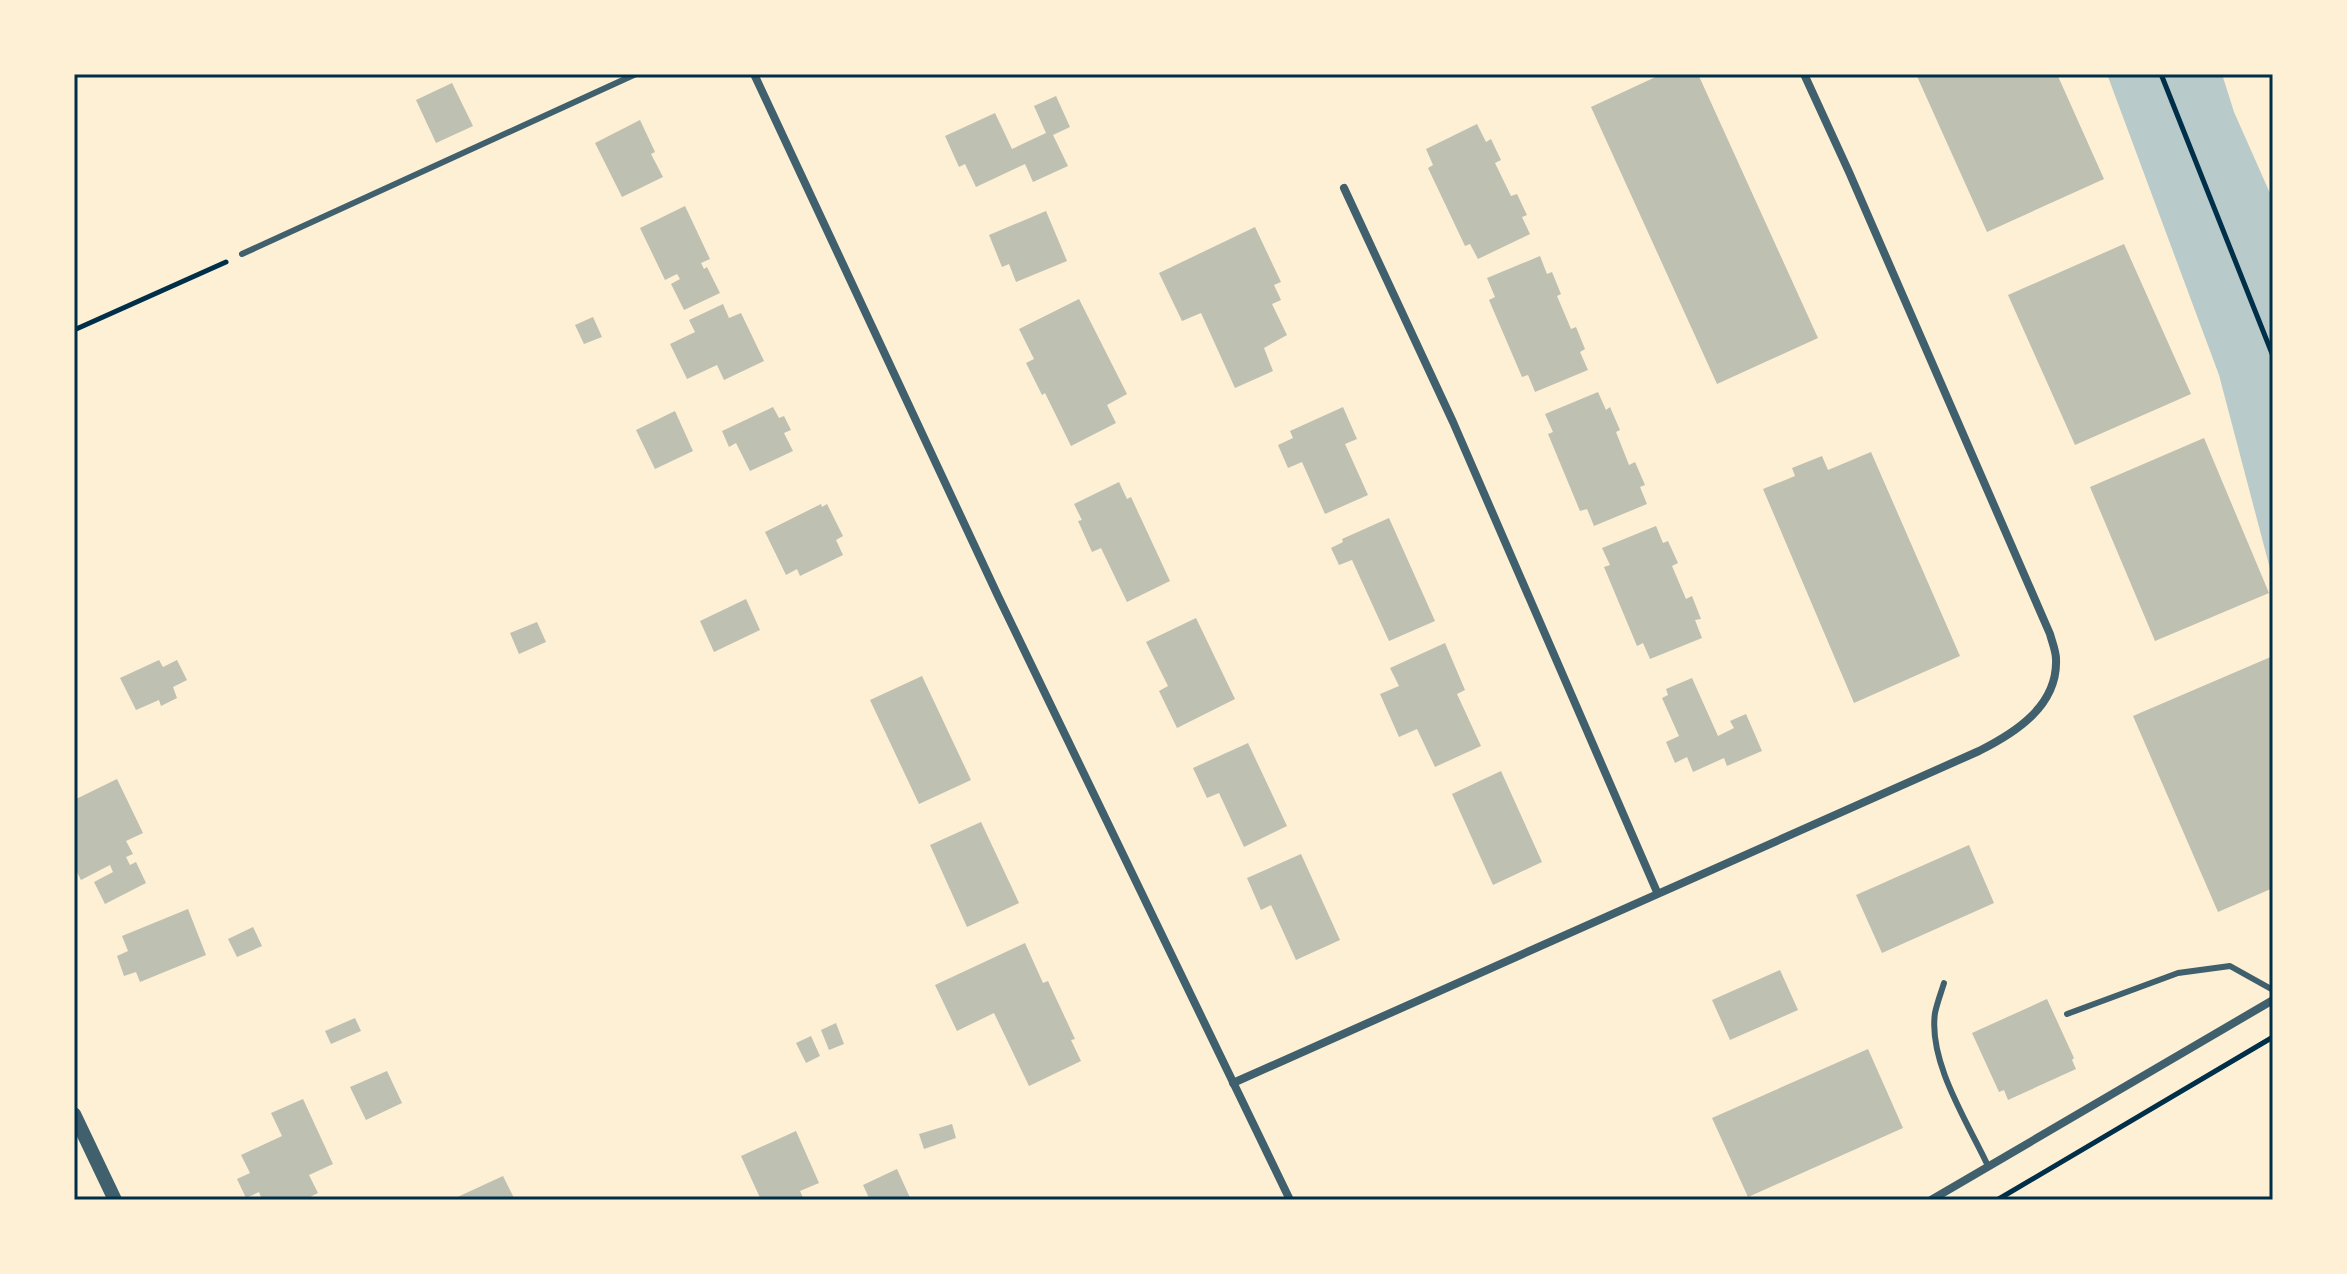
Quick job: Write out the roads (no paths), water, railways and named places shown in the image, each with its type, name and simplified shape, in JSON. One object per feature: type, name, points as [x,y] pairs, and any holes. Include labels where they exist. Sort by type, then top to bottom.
[{"type":"street","points":[[754,74],[998,596],[1290,1200]]},
{"type":"street","points":[[1233,1083],[2003,739],[2031,718],[2050,692],[2056,660],[2050,634],[1804,74]]},
{"type":"street","points":[[1344,188],[1453,422],[1657,892]]},
{"type":"street","points":[[1931,1200],[2273,1000]]},
{"type":"street","points":[[74,1114],[115,1200]]},
{"type":"lane","points":[[242,254],[636,74]]},
{"type":"lane","points":[[2067,1014],[2178,973],[2230,966],[2273,990]]},
{"type":"lane","points":[[1944,983],[1935,1015],[1937,1052],[1988,1166]]}]
